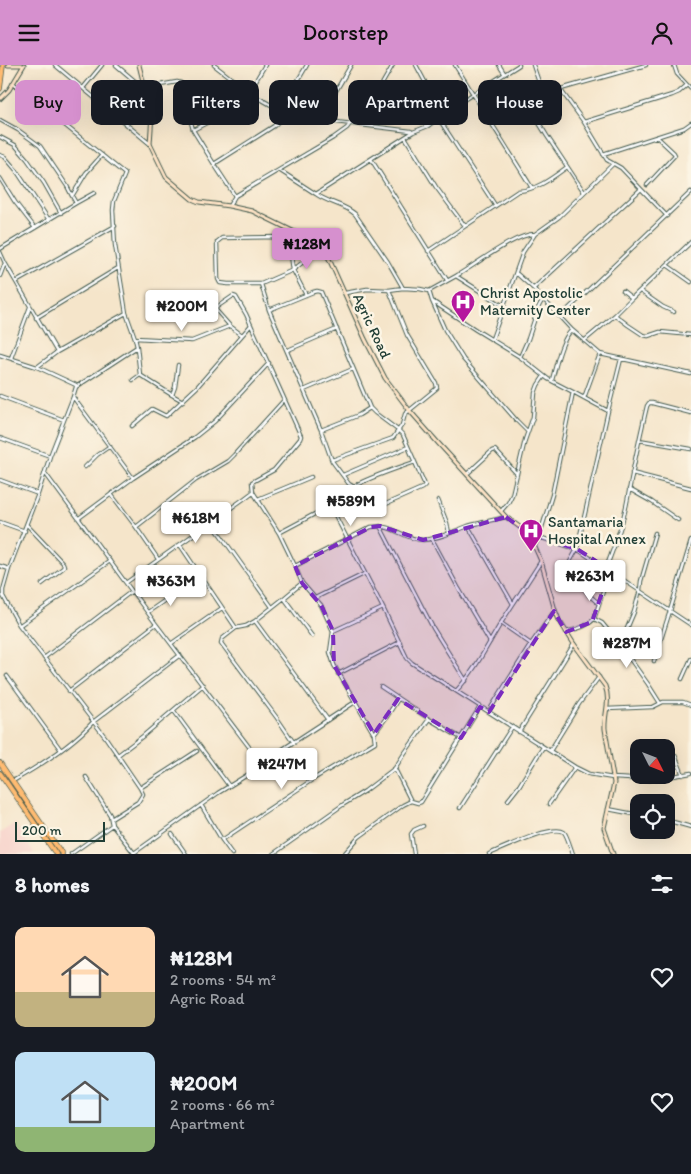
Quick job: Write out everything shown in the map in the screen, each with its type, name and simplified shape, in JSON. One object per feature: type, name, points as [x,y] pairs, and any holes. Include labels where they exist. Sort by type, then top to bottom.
[{"type":"main road","points":[[0,89],[3,65]]},
{"type":"main road","points":[[0,763],[62,854]]},
{"type":"main road","points":[[0,773],[56,854]]},
{"type":"street","points":[[0,99],[13,83],[22,65],[8,65]]},
{"type":"street","points":[[55,65],[150,144],[164,174],[192,199],[198,202],[252,211],[322,247],[293,270],[260,284],[220,283],[218,279],[217,242],[220,239],[282,237],[289,240],[293,270],[306,295]]},
{"type":"street","points":[[83,87],[102,65]]},
{"type":"street","points":[[116,65],[134,80]]},
{"type":"street","points":[[139,65],[143,80]]},
{"type":"street","points":[[214,65],[233,80]]},
{"type":"street","points":[[219,69],[221,65]]},
{"type":"street","points":[[256,80],[264,65]]},
{"type":"street","points":[[298,80],[307,65]]},
{"type":"street","points":[[338,87],[351,65]]},
{"type":"street","points":[[385,80],[393,65]]},
{"type":"street","points":[[416,65],[424,80]]},
{"type":"street","points":[[454,65],[532,188]]},
{"type":"street","points":[[499,65],[504,73]]},
{"type":"street","points":[[468,98],[504,73],[519,65]]},
{"type":"street","points":[[533,65],[538,80]]},
{"type":"street","points":[[562,88],[646,65]]},
{"type":"street","points":[[674,65],[677,74],[691,89]]},
{"type":"street","points":[[13,83],[125,174],[114,201],[115,245],[126,313],[137,347],[140,375]]},
{"type":"street","points":[[163,84],[181,83],[193,130],[235,196]]},
{"type":"street","points":[[584,122],[672,95],[687,85]]},
{"type":"street","points":[[562,92],[584,122],[607,160],[621,168],[667,216]]},
{"type":"street","points":[[0,120],[40,146],[76,203]]},
{"type":"street","points":[[603,154],[684,128],[691,123]]},
{"type":"street","points":[[150,144],[151,125]]},
{"type":"street","points":[[193,130],[203,125]]},
{"type":"street","points":[[214,164],[275,125]]},
{"type":"street","points":[[230,206],[235,196],[333,138],[349,125]]},
{"type":"street","points":[[359,125],[413,132]]},
{"type":"street","points":[[316,194],[413,132],[429,125]]},
{"type":"street","points":[[445,125],[496,205]]},
{"type":"street","points":[[540,125],[584,192]]},
{"type":"street","points":[[0,137],[15,145],[27,159],[44,183],[61,213]]},
{"type":"street","points":[[405,137],[436,187],[465,226]]},
{"type":"street","points":[[647,185],[675,155],[657,137]]},
{"type":"street","points":[[0,155],[5,157],[16,170],[49,220]]},
{"type":"street","points":[[72,196],[86,173],[102,155]]},
{"type":"street","points":[[371,159],[447,280]]},
{"type":"street","points":[[492,339],[523,252],[535,234],[559,217],[613,164]]},
{"type":"street","points":[[428,251],[518,191],[525,191],[540,185],[567,167]]},
{"type":"street","points":[[279,169],[322,199],[356,213],[403,288]]},
{"type":"street","points":[[0,178],[35,228]]},
{"type":"street","points":[[534,289],[641,189]]},
{"type":"street","points":[[560,317],[691,192]]},
{"type":"street","points":[[57,352],[36,318],[0,251],[94,193]]},
{"type":"street","points":[[16,282],[115,226]]},
{"type":"street","points":[[345,293],[368,289],[389,290],[403,288],[428,291],[524,235],[535,234]]},
{"type":"street","points":[[584,341],[615,315],[691,242]]},
{"type":"street","name":"Agric Road","points":[[322,247],[327,254],[381,372],[410,411],[466,474],[506,517],[529,533]]},
{"type":"street","points":[[0,276],[5,263]]},
{"type":"street","points":[[667,265],[691,282]]},
{"type":"street","points":[[36,318],[118,268]]},
{"type":"street","points":[[516,273],[534,289],[572,330],[600,354],[691,374]]},
{"type":"street","points":[[456,276],[504,307]]},
{"type":"street","points":[[260,284],[269,310],[321,430],[332,461],[349,484],[386,504],[422,489],[425,485],[403,435],[370,408],[321,293],[317,291],[269,310]]},
{"type":"street","points":[[332,461],[393,438],[402,425],[405,414],[436,390],[437,386],[407,335],[389,290]]},
{"type":"street","points":[[428,291],[445,331],[463,359],[528,432]]},
{"type":"street","points":[[623,291],[632,298]]},
{"type":"street","points":[[640,291],[663,307],[674,312]]},
{"type":"street","points":[[195,319],[234,296],[239,301],[301,436],[274,470],[253,480],[253,492],[279,533],[296,566],[302,583],[321,605],[333,631],[331,655],[338,674],[374,735],[374,742],[370,745],[315,778],[222,840]]},
{"type":"street","points":[[520,357],[543,299]]},
{"type":"street","points":[[432,301],[476,331],[520,357],[544,376],[608,411]]},
{"type":"street","points":[[11,358],[30,307]]},
{"type":"street","points":[[214,309],[230,326],[242,335]]},
{"type":"street","points":[[37,367],[57,352],[126,313]]},
{"type":"street","points":[[615,315],[643,335],[648,336],[660,332],[691,335]]},
{"type":"street","points":[[132,426],[152,409],[166,415],[183,401],[251,325]]},
{"type":"street","points":[[135,338],[192,341],[230,326]]},
{"type":"street","points":[[287,350],[337,329]]},
{"type":"street","points":[[552,381],[564,340],[572,330]]},
{"type":"street","points":[[111,819],[138,802],[143,794],[118,755],[44,659],[20,625],[3,596],[10,569],[76,387],[137,347]]},
{"type":"street","points":[[584,398],[600,354]]},
{"type":"street","points":[[0,355],[37,367],[76,387]]},
{"type":"street","points":[[566,569],[578,549],[621,359]]},
{"type":"street","points":[[79,518],[215,421],[268,363]]},
{"type":"street","points":[[172,395],[178,365]]},
{"type":"street","points":[[304,390],[353,369]]},
{"type":"street","points":[[140,375],[183,401]]},
{"type":"street","points":[[133,380],[140,375]]},
{"type":"street","points":[[501,511],[512,495],[534,408],[535,393],[544,376]]},
{"type":"street","points":[[535,545],[552,495],[573,392]]},
{"type":"street","points":[[0,396],[64,420]]},
{"type":"street","points":[[73,397],[134,478]]},
{"type":"street","points":[[136,527],[196,480],[228,461],[284,400]]},
{"type":"street","points":[[566,632],[587,625],[594,619],[628,497],[646,406],[649,403],[691,413]]},
{"type":"street","points":[[321,430],[359,415],[370,408]]},
{"type":"street","points":[[0,438],[50,456]]},
{"type":"street","points":[[640,440],[691,449]]},
{"type":"street","points":[[85,467],[110,446]]},
{"type":"street","points":[[343,475],[408,447]]},
{"type":"street","points":[[466,474],[494,450],[517,474]]},
{"type":"street","points":[[354,487],[364,481],[415,462]]},
{"type":"street","points":[[46,473],[156,624],[262,764]]},
{"type":"street","points":[[632,473],[691,488]]},
{"type":"street","points":[[258,499],[311,477]]},
{"type":"street","points":[[0,480],[38,494]]},
{"type":"street","points":[[629,489],[678,520]]},
{"type":"street","points":[[127,582],[253,492]]},
{"type":"street","points":[[112,494],[158,559]]},
{"type":"street","points":[[438,500],[449,533]]},
{"type":"street","points":[[279,533],[326,508],[333,511],[407,658],[480,707],[576,767],[589,774],[613,778],[650,780],[691,773]]},
{"type":"street","points":[[296,566],[371,527],[380,525],[414,539],[423,540],[506,517]]},
{"type":"street","points":[[0,522],[25,531]]},
{"type":"street","points":[[212,522],[272,607]]},
{"type":"street","points":[[27,525],[64,566],[42,584]]},
{"type":"street","points":[[380,525],[433,628],[466,681]]},
{"type":"street","points":[[468,526],[513,604]]},
{"type":"street","points":[[529,533],[578,549],[691,625]]},
{"type":"street","points":[[529,533],[541,561],[559,620],[608,693],[604,729],[613,787],[604,828],[613,854]]},
{"type":"street","points":[[620,645],[634,612],[655,533]]},
{"type":"street","points":[[432,539],[490,641]]},
{"type":"street","points":[[654,661],[691,541]]},
{"type":"street","points":[[180,545],[236,628]]},
{"type":"street","points":[[20,625],[110,561]]},
{"type":"street","points":[[456,691],[466,681],[541,561]]},
{"type":"street","points":[[0,566],[10,569]]},
{"type":"street","points":[[315,598],[364,574]]},
{"type":"street","points":[[294,743],[222,643],[222,639],[236,628],[246,626],[255,621],[302,583]]},
{"type":"street","points":[[148,612],[184,587]]},
{"type":"street","points":[[584,588],[598,603]]},
{"type":"street","points":[[44,659],[132,591]]},
{"type":"street","points":[[284,598],[312,636]]},
{"type":"street","points":[[172,643],[222,608]]},
{"type":"street","points":[[333,631],[383,608]]},
{"type":"street","points":[[488,712],[555,610]]},
{"type":"street","points":[[594,619],[602,623],[620,645],[660,703]]},
{"type":"street","points":[[255,621],[328,720]]},
{"type":"street","points":[[501,623],[531,644]]},
{"type":"street","points":[[68,691],[156,624]]},
{"type":"street","points":[[338,674],[400,642]]},
{"type":"street","points":[[519,732],[574,645]]},
{"type":"street","points":[[12,781],[32,771],[61,750],[93,722],[180,655]]},
{"type":"street","points":[[682,679],[691,659]]},
{"type":"street","points":[[8,676],[61,750]]},
{"type":"street","points":[[550,751],[599,677]]},
{"type":"street","points":[[118,755],[203,685]]},
{"type":"street","points":[[381,687],[461,738]]},
{"type":"street","points":[[374,735],[398,699]]},
{"type":"street","points":[[86,777],[105,806],[112,825],[134,853],[201,805],[355,702]]},
{"type":"street","points":[[606,709],[653,707],[660,703],[683,702],[691,705]]},
{"type":"street","points":[[344,854],[360,837],[403,805],[411,801],[418,803],[421,801],[480,707]]},
{"type":"street","points":[[173,710],[229,786]]},
{"type":"street","points":[[273,854],[365,791],[395,768],[429,719]]},
{"type":"street","points":[[460,808],[512,727]]},
{"type":"street","points":[[508,800],[543,747]]},
{"type":"street","points":[[140,788],[197,751]]},
{"type":"street","points":[[675,755],[683,775]]},
{"type":"street","points":[[549,804],[576,767]]},
{"type":"street","points":[[395,768],[411,801]]},
{"type":"street","points":[[201,805],[232,854]]},
{"type":"street","points":[[608,809],[630,813]]},
{"type":"street","points":[[675,823],[691,827]]},
{"type":"street","points":[[71,854],[112,825]]},
{"type":"street","points":[[414,854],[411,833],[423,825]]},
{"type":"street","points":[[489,854],[533,835],[562,831],[565,833],[573,854]]},
{"type":"street","points":[[172,833],[186,854]]},
{"type":"highlighted area","points":[[506,517],[530,534],[577,549],[610,570],[592,622],[566,632],[554,611],[489,712],[480,707],[461,738],[398,699],[374,734],[334,665],[333,631],[321,605],[302,583],[295,566],[371,527],[380,526],[423,540]]},
{"type":"shaded area","points":[[15,823],[34,854],[0,854],[0,833]]},
{"type":"place","name":"Christ Apostolic Maternity Center","points":[[463,323]]},
{"type":"place","name":"Santamaria Hospital Annex","points":[[531,552]]}]
